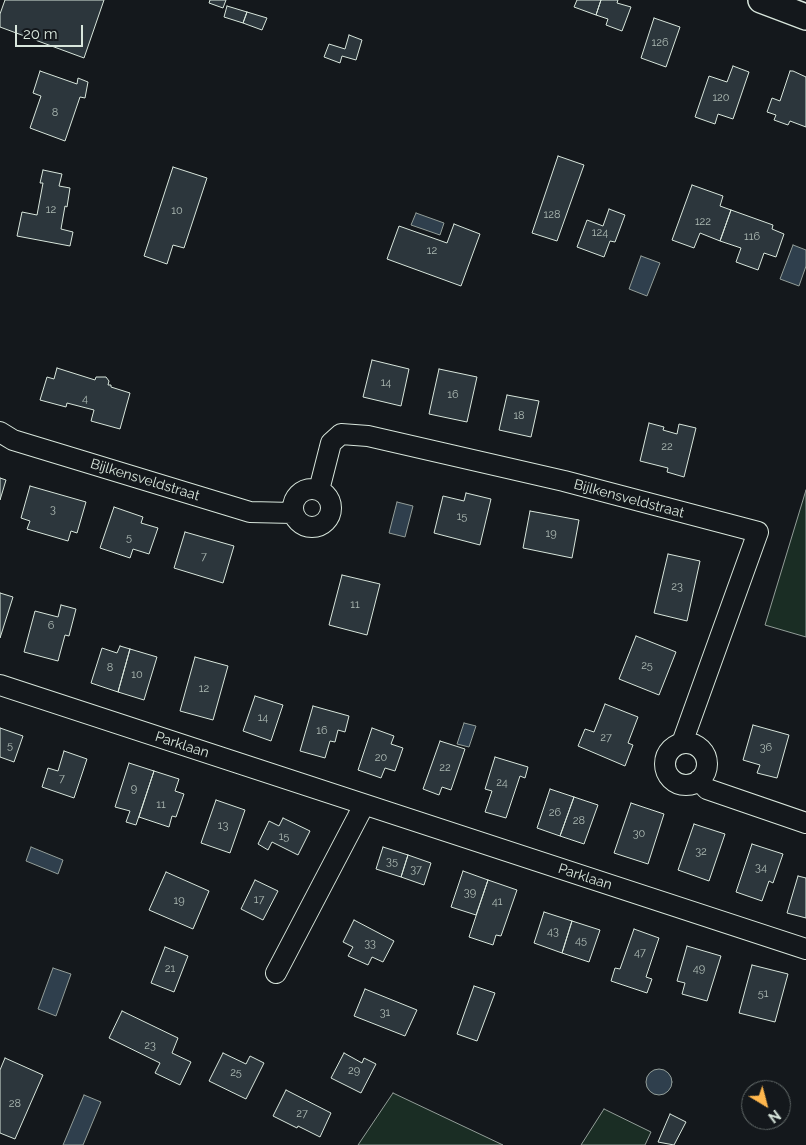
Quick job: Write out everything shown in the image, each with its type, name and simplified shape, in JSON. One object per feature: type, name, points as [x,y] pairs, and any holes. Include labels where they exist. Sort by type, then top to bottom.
[{"type":"street","points":[[761,0],[806,17]]},
{"type":"street","name":"Bijlkensveldstraat","points":[[0,432],[13,440],[250,512],[293,513]]},
{"type":"street","name":"Bijlkensveldstraat","points":[[319,490],[331,443],[341,434],[368,436],[564,482],[758,532],[682,743],[676,746],[666,757],[666,771],[670,777],[682,784],[689,784],[699,780]]},
{"type":"street","points":[[312,489],[319,490],[325,494],[331,506],[331,514],[322,525],[315,527],[301,525],[293,513],[293,506],[299,494],[312,489]]},
{"type":"street","name":"Parklaan","points":[[0,685],[806,949]]},
{"type":"street","points":[[682,743],[696,746],[705,757],[705,771],[699,780],[707,789],[806,823]]},
{"type":"street","points":[[276,973],[364,805]]},
{"type":"green space","points":[[806,490],[806,637],[765,625]]},
{"type":"green space","points":[[393,1093],[503,1145],[358,1145]]},
{"type":"green space","points":[[604,1109],[651,1132],[645,1145],[581,1145]]},
{"type":"water","points":[[416,213],[444,223],[440,235],[411,225]]},
{"type":"water","points":[[793,245],[806,250],[806,266],[799,286],[780,279]]},
{"type":"water","points":[[641,256],[660,263],[647,296],[629,289]]},
{"type":"water","points":[[397,502],[413,506],[405,537],[389,533]]},
{"type":"water","points":[[464,723],[476,726],[469,747],[457,744]]},
{"type":"water","points":[[31,847],[63,860],[58,874],[26,861]]},
{"type":"water","points":[[53,968],[71,974],[56,1016],[38,1009]]},
{"type":"water","points":[[659,1069],[668,1073],[672,1082],[668,1091],[659,1095],[650,1091],[646,1082],[650,1073]]},
{"type":"water","points":[[84,1095],[101,1102],[83,1145],[63,1145]]},
{"type":"building","points":[[5,0],[104,0],[84,58],[0,27],[0,14]]},
{"type":"building","points":[[210,0],[226,0],[223,8],[209,3]]},
{"type":"building","points":[[577,0],[601,0],[596,15],[574,7]]},
{"type":"building","points":[[601,0],[618,0],[617,3],[631,7],[622,31],[606,25],[608,19],[596,15]]},
{"type":"building","points":[[227,6],[247,12],[243,23],[224,17]]},
{"type":"building","points":[[247,12],[267,18],[262,30],[243,23]]},
{"type":"building","points":[[654,18],[680,27],[666,67],[641,58]]},
{"type":"building","points":[[349,35],[362,40],[356,60],[342,56],[340,63],[324,57],[329,44],[345,49]]},
{"type":"building","points":[[733,66],[749,72],[733,119],[718,114],[715,124],[695,117],[709,76],[727,82]]},
{"type":"building","points":[[40,71],[77,84],[78,78],[88,82],[85,98],[80,97],[65,141],[30,128],[41,96],[33,93]]},
{"type":"building","points":[[790,71],[806,77],[806,127],[790,121],[788,125],[774,120],[776,115],[767,112],[772,98],[780,101]]},
{"type":"building","points":[[558,156],[584,165],[557,241],[532,233]]},
{"type":"building","points":[[173,167],[207,178],[184,248],[173,245],[167,264],[144,256]]},
{"type":"building","points":[[43,170],[62,174],[59,186],[70,188],[61,229],[73,232],[70,246],[17,236],[22,212],[37,215],[43,183],[40,183]]},
{"type":"building","points":[[692,185],[723,196],[720,206],[731,210],[720,241],[700,233],[694,248],[672,240]]},
{"type":"building","points":[[609,209],[625,215],[615,242],[610,241],[604,257],[577,247],[587,220],[603,226]]},
{"type":"building","points":[[731,210],[773,225],[772,229],[784,234],[776,257],[764,253],[758,270],[736,262],[741,248],[720,241]]},
{"type":"building","points":[[454,224],[480,234],[461,286],[387,259],[399,226],[447,243]]},
{"type":"building","points":[[372,360],[409,369],[401,406],[363,397]]},
{"type":"building","points":[[57,368],[95,380],[96,377],[106,377],[109,381],[108,385],[111,385],[111,387],[130,393],[120,429],[91,421],[94,410],[67,403],[66,407],[40,400],[47,377],[54,379]]},
{"type":"building","points":[[439,369],[477,377],[467,422],[429,414]]},
{"type":"building","points":[[507,395],[539,401],[531,437],[499,430]]},
{"type":"building","points":[[649,423],[664,427],[663,430],[677,434],[679,424],[696,428],[684,477],[667,472],[668,468],[640,461]]},
{"type":"building","points":[[0,478],[6,480],[0,500]]},
{"type":"building","points":[[30,486],[86,502],[77,533],[71,531],[68,541],[27,529],[30,521],[21,518]]},
{"type":"building","points":[[466,493],[491,499],[480,545],[434,533],[443,496],[464,501]]},
{"type":"building","points":[[114,507],[143,517],[141,523],[158,528],[149,554],[133,549],[130,558],[100,548]]},
{"type":"building","points":[[530,511],[579,520],[572,558],[523,548]]},
{"type":"building","points":[[185,532],[234,546],[223,583],[174,568]]},
{"type":"building","points":[[668,554],[700,561],[687,621],[654,613]]},
{"type":"building","points":[[342,575],[380,584],[367,635],[329,625]]},
{"type":"building","points":[[0,593],[13,597],[0,638]]},
{"type":"building","points":[[61,605],[76,609],[69,636],[65,635],[58,661],[24,652],[35,611],[58,617]]},
{"type":"building","points":[[636,636],[676,652],[659,695],[619,679]]},
{"type":"building","points":[[120,646],[130,649],[118,692],[91,683],[102,648],[117,653]]},
{"type":"building","points":[[130,649],[157,657],[144,700],[118,692]]},
{"type":"building","points":[[195,657],[228,666],[213,720],[180,711]]},
{"type":"building","points":[[255,696],[283,705],[271,741],[243,731]]},
{"type":"building","points":[[605,704],[638,717],[628,743],[633,745],[625,766],[578,746],[585,729],[594,732]]},
{"type":"building","points":[[313,706],[349,716],[345,732],[338,730],[335,742],[330,741],[325,758],[300,751]]},
{"type":"building","points":[[753,725],[789,735],[777,778],[757,773],[760,765],[743,760]]},
{"type":"building","points":[[0,728],[23,736],[14,762],[0,757]]},
{"type":"building","points":[[372,728],[394,736],[391,744],[403,748],[395,771],[385,768],[381,778],[358,770]]},
{"type":"building","points":[[440,741],[465,749],[451,790],[442,787],[439,795],[423,789]]},
{"type":"building","points":[[64,751],[87,759],[74,798],[42,787],[48,768],[58,771]]},
{"type":"building","points":[[495,757],[528,767],[525,778],[520,776],[506,818],[485,812],[492,791],[485,789]]},
{"type":"building","points":[[129,763],[154,771],[136,825],[126,822],[130,811],[115,807]]},
{"type":"building","points":[[154,771],[179,779],[175,791],[184,794],[176,817],[172,816],[169,827],[139,817]]},
{"type":"building","points":[[550,789],[574,797],[560,836],[537,828]]},
{"type":"building","points":[[574,797],[598,805],[584,844],[560,836]]},
{"type":"building","points":[[216,800],[245,810],[230,853],[201,843]]},
{"type":"building","points":[[631,803],[664,814],[648,864],[614,853]]},
{"type":"building","points":[[283,818],[310,831],[298,855],[272,842],[268,850],[258,844],[269,821],[279,826]]},
{"type":"building","points":[[694,824],[725,834],[709,881],[678,870]]},
{"type":"building","points":[[752,844],[783,854],[773,883],[769,881],[762,901],[736,892]]},
{"type":"building","points":[[383,847],[408,855],[401,877],[376,869]]},
{"type":"building","points":[[408,855],[431,863],[424,885],[401,877]]},
{"type":"building","points":[[463,871],[488,880],[476,915],[451,907]]},
{"type":"building","points":[[166,872],[209,891],[193,929],[149,910]]},
{"type":"building","points":[[798,876],[806,878],[806,918],[787,913]]},
{"type":"building","points":[[255,880],[278,891],[263,920],[241,909]]},
{"type":"building","points":[[488,880],[517,890],[501,936],[496,935],[493,945],[469,937]]},
{"type":"building","points":[[544,912],[572,921],[562,953],[534,943]]},
{"type":"building","points":[[354,920],[394,941],[383,962],[372,957],[368,965],[348,956],[353,947],[343,942]]},
{"type":"building","points":[[572,921],[600,930],[589,962],[562,953]]},
{"type":"building","points":[[634,929],[659,938],[646,977],[652,979],[647,993],[611,981],[615,968],[620,969]]},
{"type":"building","points":[[687,946],[721,956],[707,1001],[682,994],[685,983],[677,981]]},
{"type":"building","points":[[165,947],[188,956],[174,992],[151,983]]},
{"type":"building","points":[[752,965],[788,974],[775,1022],[739,1013]]},
{"type":"building","points":[[474,986],[495,993],[477,1041],[457,1034]]},
{"type":"building","points":[[365,989],[417,1010],[405,1036],[354,1016]]},
{"type":"building","points":[[122,1011],[178,1038],[172,1053],[191,1062],[180,1085],[155,1073],[160,1063],[109,1038]]},
{"type":"building","points":[[223,1053],[246,1064],[250,1056],[264,1063],[246,1099],[209,1081]]},
{"type":"building","points":[[344,1053],[362,1063],[364,1058],[376,1064],[361,1093],[331,1078]]},
{"type":"building","points":[[5,1058],[43,1075],[15,1139],[0,1133],[0,1070]]},
{"type":"building","points":[[286,1090],[331,1113],[320,1137],[273,1116]]},
{"type":"building","points":[[670,1114],[686,1122],[674,1145],[658,1142]]}]
